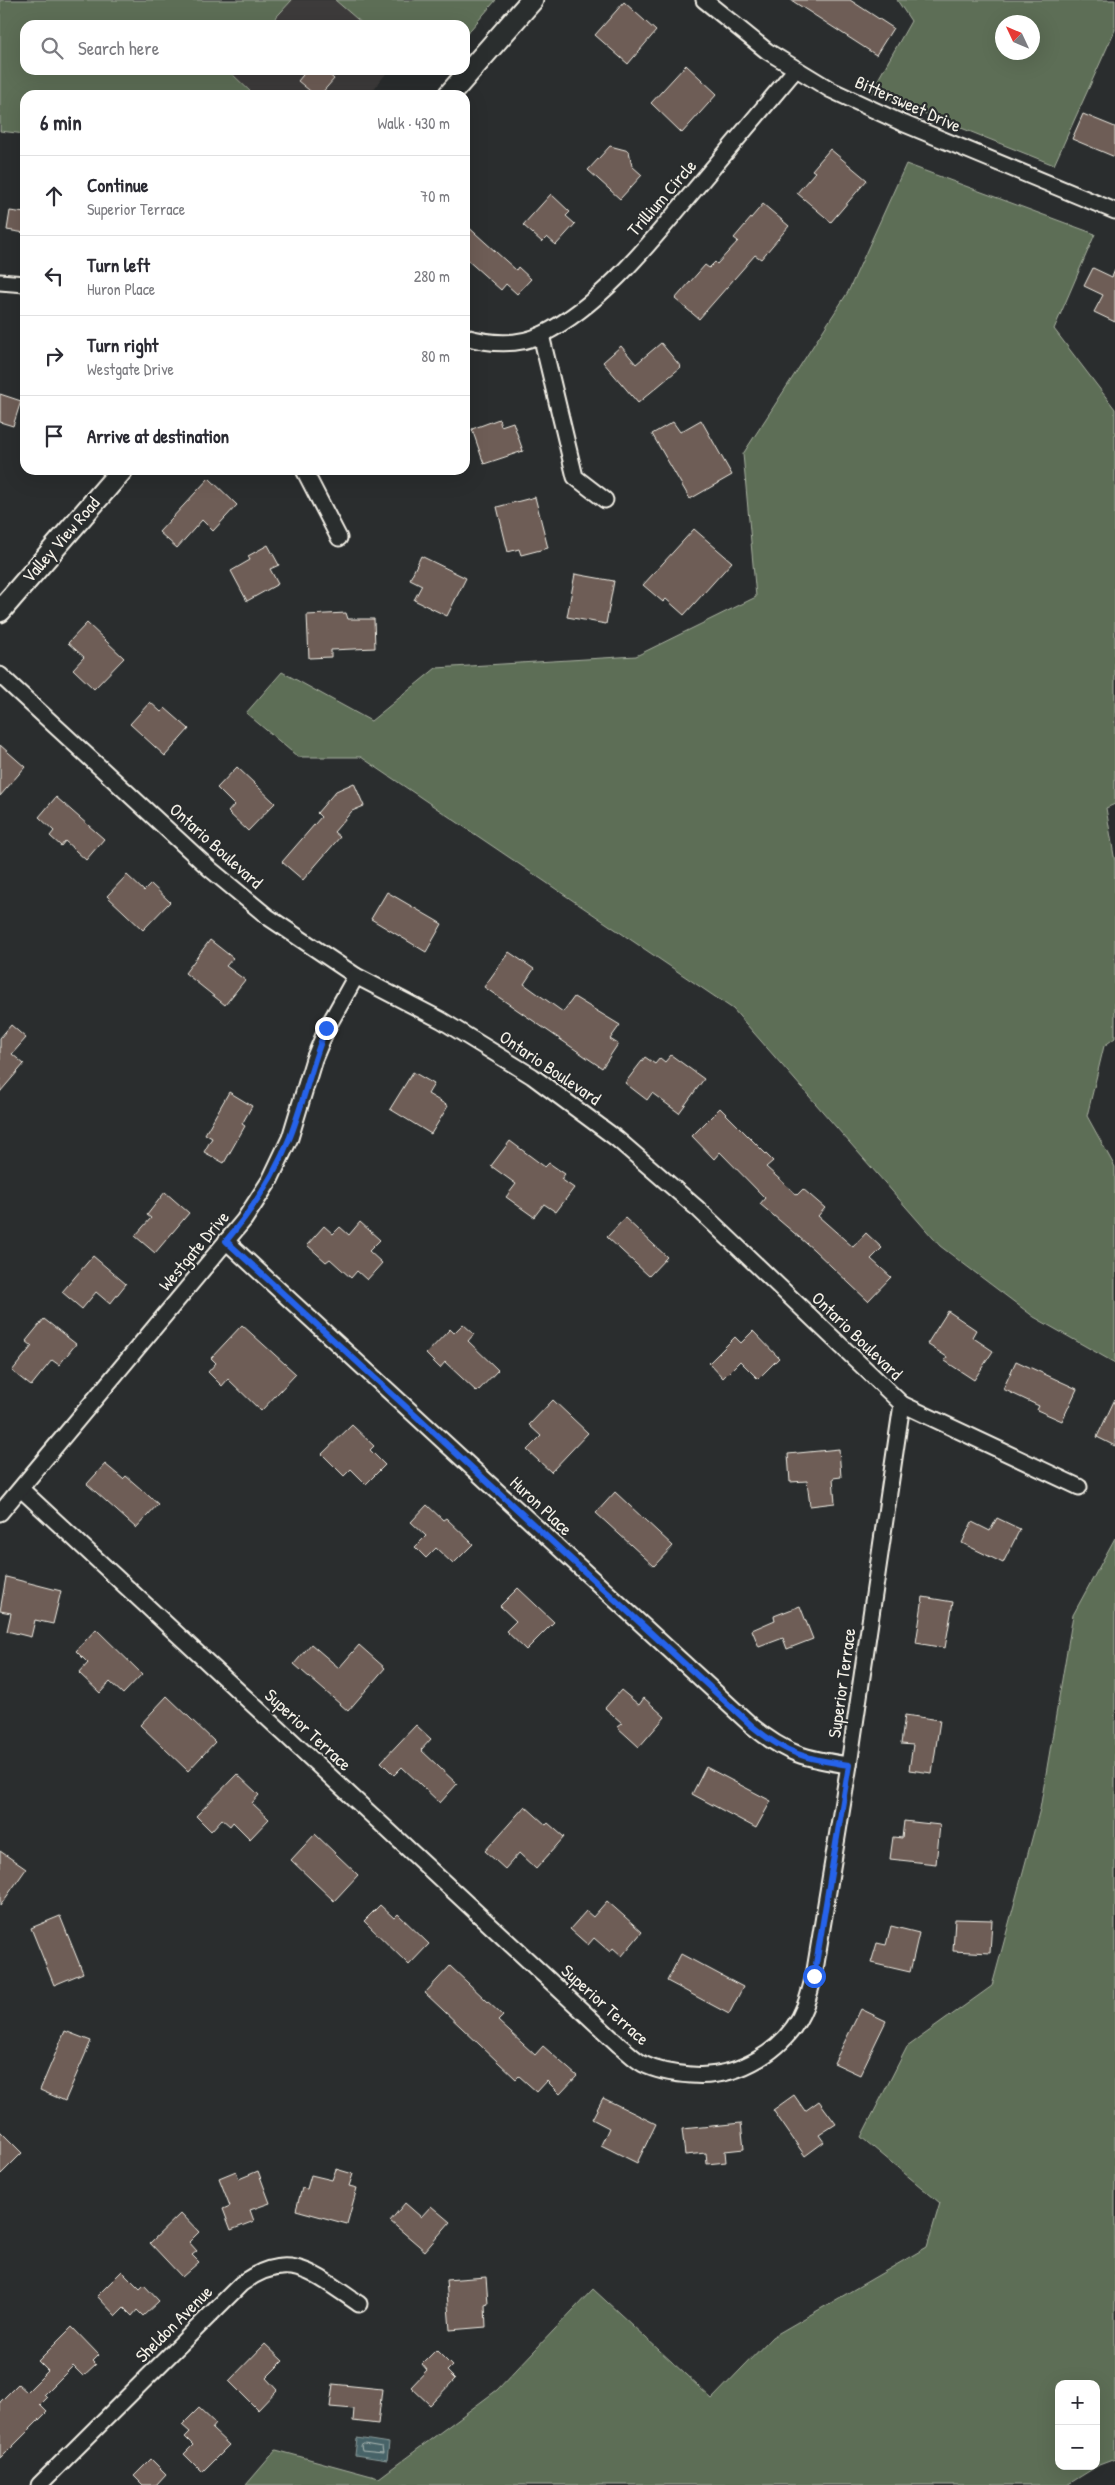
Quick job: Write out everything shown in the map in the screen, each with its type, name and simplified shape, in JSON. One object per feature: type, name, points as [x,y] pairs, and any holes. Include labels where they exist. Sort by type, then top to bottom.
[{"type":"main road","points":[[470,71],[532,0]]},
{"type":"main road","points":[[453,90],[466,75]]},
{"type":"main road","name":"Valley View Road","points":[[0,611],[118,475]]},
{"type":"street","name":"Bittersweet Drive","points":[[704,0],[767,51],[832,90],[900,122],[1115,211]]},
{"type":"street","name":"Trillium Circle","points":[[470,338],[482,342],[509,343],[541,335],[580,310],[626,268],[796,69]]},
{"type":"street","points":[[0,282],[20,284]]},
{"type":"street","points":[[541,335],[575,478],[605,500]]},
{"type":"street","points":[[307,475],[339,538]]},
{"type":"street","name":"Ontario Boulevard","points":[[0,675],[210,869],[268,917],[356,976],[440,1020],[524,1071],[618,1138],[698,1209],[902,1404],[1079,1487]]},
{"type":"street","name":"Westgate Drive","points":[[0,1513],[244,1220],[270,1180],[290,1138],[314,1059],[326,1028],[356,976]]},
{"type":"street","name":"Huron Place","points":[[226,1241],[772,1743],[795,1755],[849,1765]]},
{"type":"street","name":"Superior Terrace","points":[[20,1489],[597,2024],[644,2064],[674,2074],[705,2076],[737,2070],[765,2055],[788,2033],[805,2007],[814,1976],[849,1765],[902,1404]]},
{"type":"street","name":"Sheldon Avenue","points":[[39,2485],[241,2284],[258,2271],[279,2266],[298,2267],[317,2276],[359,2304]]},
{"type":"shaded area","points":[[292,0],[335,0],[358,20],[274,20]]},
{"type":"shaded area","points":[[233,75],[385,75],[373,90],[249,90]]},
{"type":"green space","points":[[0,0],[292,0],[274,20],[20,20],[20,75],[233,75],[249,90],[20,90],[20,133],[0,131]]},
{"type":"green space","points":[[335,0],[496,0],[470,30],[470,20],[358,20]]},
{"type":"green space","points":[[897,0],[1115,0],[1115,30],[1054,165],[871,92],[911,21]]},
{"type":"green space","points":[[906,164],[1095,234],[1054,329],[1115,409],[1115,804],[1106,808],[1115,862],[1115,1038],[1104,1046],[1087,1116],[1115,1167],[1115,1363],[1034,1317],[940,1246],[733,1009],[361,757],[298,757],[246,713],[282,672],[371,721],[436,668],[636,656],[756,597],[743,454],[848,292]]},
{"type":"green space","points":[[1115,1538],[1115,2459],[1100,2465],[1100,2380],[1055,2380],[1055,2470],[1091,2470],[1067,2485],[246,2485],[276,2450],[379,2478],[497,2390],[593,2289],[712,2399],[772,2337],[927,2247],[940,2203],[861,2137],[907,2047],[992,1986],[1040,1809],[1073,1615]]},
{"type":"water","points":[[357,2438],[389,2443],[387,2460],[355,2455]]},
{"type":"building","points":[[791,0],[850,0],[893,28],[876,55]]},
{"type":"building","points":[[624,2],[656,31],[628,64],[595,35]]},
{"type":"building","points":[[686,65],[717,94],[682,133],[651,103]]},
{"type":"building","points":[[303,75],[330,75],[334,79],[324,90],[309,90],[298,81]]},
{"type":"building","points":[[1083,114],[1115,127],[1115,157],[1072,139]]},
{"type":"building","points":[[610,146],[629,151],[632,166],[642,175],[620,199],[588,170]]},
{"type":"building","points":[[830,149],[867,180],[831,222],[797,193],[815,172],[812,170]]},
{"type":"building","points":[[551,194],[570,212],[566,216],[575,224],[556,245],[547,237],[542,242],[523,225]]},
{"type":"building","points":[[763,204],[789,226],[761,259],[755,255],[699,319],[675,299],[705,265],[709,268],[715,262],[717,264],[738,241],[734,238]]},
{"type":"building","points":[[10,211],[20,212],[20,232],[7,230]]},
{"type":"building","points":[[470,229],[516,270],[518,267],[531,279],[517,294],[506,284],[501,290],[470,262]]},
{"type":"building","points":[[1093,268],[1112,277],[1115,270],[1115,322],[1094,312],[1103,295],[1084,286]]},
{"type":"building","points":[[661,343],[681,367],[638,403],[603,362],[621,346],[636,364]]},
{"type":"building","points":[[0,394],[20,401],[13,426],[0,422]]},
{"type":"building","points":[[499,419],[501,426],[513,422],[523,451],[484,464],[472,429]]},
{"type":"building","points":[[701,420],[732,475],[690,499],[652,434],[673,422],[680,432]]},
{"type":"building","points":[[209,478],[237,505],[213,531],[202,520],[177,548],[159,532]]},
{"type":"building","points":[[535,497],[548,548],[521,555],[519,549],[508,552],[497,507]]},
{"type":"building","points":[[694,529],[732,562],[684,615],[666,599],[663,602],[643,585]]},
{"type":"building","points":[[268,545],[279,565],[270,569],[278,584],[247,601],[231,571],[250,560],[248,556]]},
{"type":"building","points":[[421,556],[466,578],[447,616],[414,600],[422,585],[410,579]]},
{"type":"building","points":[[575,574],[614,581],[606,624],[567,617]]},
{"type":"building","points":[[346,613],[348,619],[374,619],[375,648],[331,650],[331,657],[309,658],[307,615]]},
{"type":"building","points":[[87,623],[124,658],[94,689],[73,669],[84,657],[68,643]]},
{"type":"building","points":[[150,702],[161,712],[165,708],[189,729],[165,756],[130,724]]},
{"type":"building","points":[[0,745],[25,767],[0,796]]},
{"type":"building","points":[[237,767],[275,803],[248,831],[228,812],[234,805],[217,788]]},
{"type":"building","points":[[354,783],[364,806],[352,811],[334,832],[340,837],[303,880],[282,862],[321,817],[317,813],[336,791]]},
{"type":"building","points":[[56,797],[104,839],[86,860],[65,841],[61,846],[50,836],[54,831],[39,817]]},
{"type":"building","points":[[127,875],[144,891],[151,884],[170,902],[143,930],[107,896]]},
{"type":"building","points":[[387,892],[442,924],[426,952],[371,919]]},
{"type":"building","points":[[210,940],[233,958],[226,966],[245,980],[225,1005],[185,973]]},
{"type":"building","points":[[509,952],[534,969],[524,984],[563,1012],[574,997],[620,1025],[610,1039],[618,1044],[602,1068],[484,987]]},
{"type":"building","points":[[11,1025],[26,1038],[12,1054],[24,1064],[0,1092],[0,1038]]},
{"type":"building","points":[[671,1055],[704,1079],[679,1113],[652,1093],[647,1100],[625,1083],[645,1057],[655,1064],[660,1058],[665,1062]]},
{"type":"building","points":[[413,1072],[434,1084],[428,1094],[448,1106],[431,1134],[390,1109]]},
{"type":"building","points":[[229,1092],[252,1106],[242,1124],[245,1126],[224,1163],[204,1152],[212,1138],[205,1134]]},
{"type":"building","points":[[720,1108],[773,1161],[766,1167],[797,1195],[803,1189],[825,1208],[818,1216],[853,1247],[866,1233],[882,1248],[871,1259],[891,1277],[868,1301],[813,1249],[760,1204],[765,1198],[720,1152],[714,1159],[692,1136]]},
{"type":"building","points":[[510,1141],[545,1167],[549,1163],[565,1174],[561,1179],[574,1188],[556,1212],[544,1204],[534,1217],[506,1197],[516,1184],[491,1166]]},
{"type":"building","points":[[165,1192],[189,1213],[155,1253],[135,1236],[151,1218],[147,1215]]},
{"type":"building","points":[[625,1218],[667,1257],[649,1276],[607,1237]]},
{"type":"building","points":[[360,1222],[380,1240],[369,1251],[382,1263],[367,1280],[357,1271],[351,1278],[330,1259],[326,1262],[307,1245],[324,1226],[333,1234],[340,1227],[349,1235]]},
{"type":"building","points":[[93,1256],[126,1284],[110,1304],[96,1292],[82,1309],[62,1292]]},
{"type":"building","points":[[948,1311],[976,1330],[972,1337],[993,1351],[974,1380],[945,1361],[947,1357],[927,1344]]},
{"type":"building","points":[[44,1319],[76,1344],[59,1365],[52,1360],[31,1386],[12,1371],[32,1346],[26,1341]]},
{"type":"building","points":[[463,1324],[474,1334],[468,1341],[498,1370],[477,1392],[445,1362],[440,1368],[426,1354],[450,1329],[454,1333]]},
{"type":"building","points":[[242,1325],[296,1374],[261,1411],[228,1379],[222,1386],[208,1372],[216,1363],[211,1358]]},
{"type":"building","points":[[753,1331],[779,1358],[758,1379],[740,1361],[723,1378],[709,1363],[735,1337],[741,1343]]},
{"type":"building","points":[[1016,1361],[1077,1389],[1062,1421],[1037,1410],[1039,1406],[1003,1389]]},
{"type":"building","points":[[1115,1399],[1115,1446],[1097,1437]]},
{"type":"building","points":[[553,1400],[588,1433],[551,1472],[527,1450],[541,1436],[529,1425]]},
{"type":"building","points":[[352,1425],[374,1446],[370,1450],[385,1465],[366,1484],[351,1469],[344,1476],[322,1454]]},
{"type":"building","points":[[839,1449],[841,1477],[833,1478],[835,1503],[810,1506],[807,1481],[790,1482],[788,1454]]},
{"type":"building","points":[[105,1464],[123,1479],[126,1476],[158,1504],[136,1528],[87,1484]]},
{"type":"building","points":[[615,1492],[673,1546],[654,1566],[596,1513]]},
{"type":"building","points":[[427,1505],[443,1520],[446,1518],[473,1544],[453,1564],[436,1548],[426,1558],[415,1547],[426,1536],[411,1522]]},
{"type":"building","points":[[997,1518],[1020,1529],[1003,1563],[962,1543],[972,1522],[990,1531]]},
{"type":"building","points":[[6,1577],[61,1591],[53,1624],[35,1620],[31,1637],[7,1631],[11,1613],[0,1611]]},
{"type":"building","points":[[518,1588],[554,1622],[526,1650],[506,1631],[516,1621],[500,1606]]},
{"type":"building","points":[[923,1597],[953,1602],[945,1648],[916,1643]]},
{"type":"building","points":[[800,1606],[813,1639],[787,1649],[783,1638],[759,1647],[752,1630],[775,1620],[774,1616]]},
{"type":"building","points":[[96,1629],[142,1674],[123,1694],[110,1682],[100,1693],[79,1673],[88,1663],[76,1651]]},
{"type":"building","points":[[311,1644],[339,1668],[359,1645],[385,1668],[348,1711],[294,1664]]},
{"type":"building","points":[[621,1690],[639,1705],[644,1698],[665,1717],[639,1747],[617,1727],[622,1723],[605,1708]]},
{"type":"building","points":[[167,1696],[215,1742],[188,1771],[140,1725]]},
{"type":"building","points":[[905,1715],[940,1720],[932,1773],[909,1770],[913,1745],[901,1744]]},
{"type":"building","points":[[416,1725],[431,1739],[421,1750],[457,1784],[440,1803],[402,1767],[394,1775],[381,1762]]},
{"type":"building","points":[[706,1767],[771,1801],[756,1828],[692,1794]]},
{"type":"building","points":[[237,1774],[259,1795],[252,1803],[269,1819],[250,1839],[233,1822],[230,1826],[222,1819],[211,1831],[196,1816]]},
{"type":"building","points":[[525,1806],[546,1825],[548,1823],[564,1837],[536,1869],[519,1853],[505,1869],[485,1851]]},
{"type":"building","points":[[904,1821],[940,1825],[936,1864],[890,1859],[893,1837],[902,1838]]},
{"type":"building","points":[[315,1834],[358,1875],[334,1901],[291,1860]]},
{"type":"building","points":[[0,1851],[26,1869],[0,1906]]},
{"type":"building","points":[[607,1901],[642,1932],[622,1956],[613,1948],[610,1952],[594,1938],[588,1945],[570,1929],[586,1911],[593,1917]]},
{"type":"building","points":[[380,1905],[394,1918],[398,1914],[429,1944],[409,1965],[364,1921]]},
{"type":"building","points":[[60,1916],[83,1973],[54,1985],[31,1928]]},
{"type":"building","points":[[955,1919],[992,1920],[990,1953],[953,1951]]},
{"type":"building","points":[[891,1926],[919,1933],[910,1972],[871,1963],[877,1943],[886,1945]]},
{"type":"building","points":[[681,1954],[743,1987],[729,2014],[667,1981]]},
{"type":"building","points":[[450,1966],[503,2016],[498,2021],[535,2055],[543,2046],[577,2076],[560,2094],[547,2081],[537,2092],[519,2076],[516,2079],[425,1993]]},
{"type":"building","points":[[861,2009],[886,2021],[860,2075],[834,2063]]},
{"type":"building","points":[[65,2031],[91,2041],[65,2101],[40,2090]]},
{"type":"building","points":[[794,2095],[805,2111],[819,2101],[836,2124],[819,2135],[824,2142],[805,2156],[773,2110]]},
{"type":"building","points":[[603,2098],[656,2124],[637,2163],[601,2145],[609,2128],[592,2119]]},
{"type":"building","points":[[741,2123],[744,2149],[725,2151],[726,2162],[707,2164],[706,2153],[685,2155],[682,2129]]},
{"type":"building","points":[[0,2131],[22,2153],[0,2175]]},
{"type":"building","points":[[336,2169],[353,2174],[349,2186],[357,2188],[347,2224],[296,2210],[302,2188],[307,2189],[311,2175],[332,2180]]},
{"type":"building","points":[[236,2171],[239,2179],[258,2171],[270,2203],[250,2210],[254,2221],[231,2230],[223,2209],[230,2206],[219,2178]]},
{"type":"building","points":[[405,2203],[421,2217],[431,2206],[450,2222],[425,2251],[390,2221]]},
{"type":"building","points":[[181,2213],[199,2232],[189,2242],[197,2251],[192,2255],[199,2262],[182,2277],[150,2243]]},
{"type":"building","points":[[122,2271],[140,2289],[144,2285],[159,2301],[143,2316],[137,2310],[132,2316],[124,2308],[116,2316],[97,2296]]},
{"type":"building","points":[[486,2277],[488,2304],[485,2305],[486,2327],[450,2330],[446,2280]]},
{"type":"building","points":[[72,2327],[99,2355],[93,2361],[96,2364],[83,2376],[73,2366],[44,2395],[47,2398],[40,2405],[47,2412],[0,2459],[0,2402],[18,2384],[27,2392],[48,2371],[38,2361]]},
{"type":"building","points":[[265,2344],[283,2361],[266,2378],[277,2390],[258,2410],[229,2381]]},
{"type":"building","points":[[436,2350],[452,2366],[447,2371],[455,2379],[430,2405],[411,2387],[427,2370],[422,2364]]},
{"type":"building","points":[[333,2384],[382,2389],[378,2424],[353,2421],[354,2409],[330,2407]]},
{"type":"building","points":[[199,2408],[216,2424],[212,2429],[229,2445],[202,2472],[184,2454],[193,2445],[185,2437],[190,2432],[182,2425]]},
{"type":"building","points":[[151,2459],[166,2474],[156,2485],[143,2485],[134,2476]]},
{"type":"route","points":[[326,1028],[314,1059],[290,1138],[270,1180],[244,1220],[226,1241],[772,1743],[795,1755],[849,1765],[814,1976]]}]
